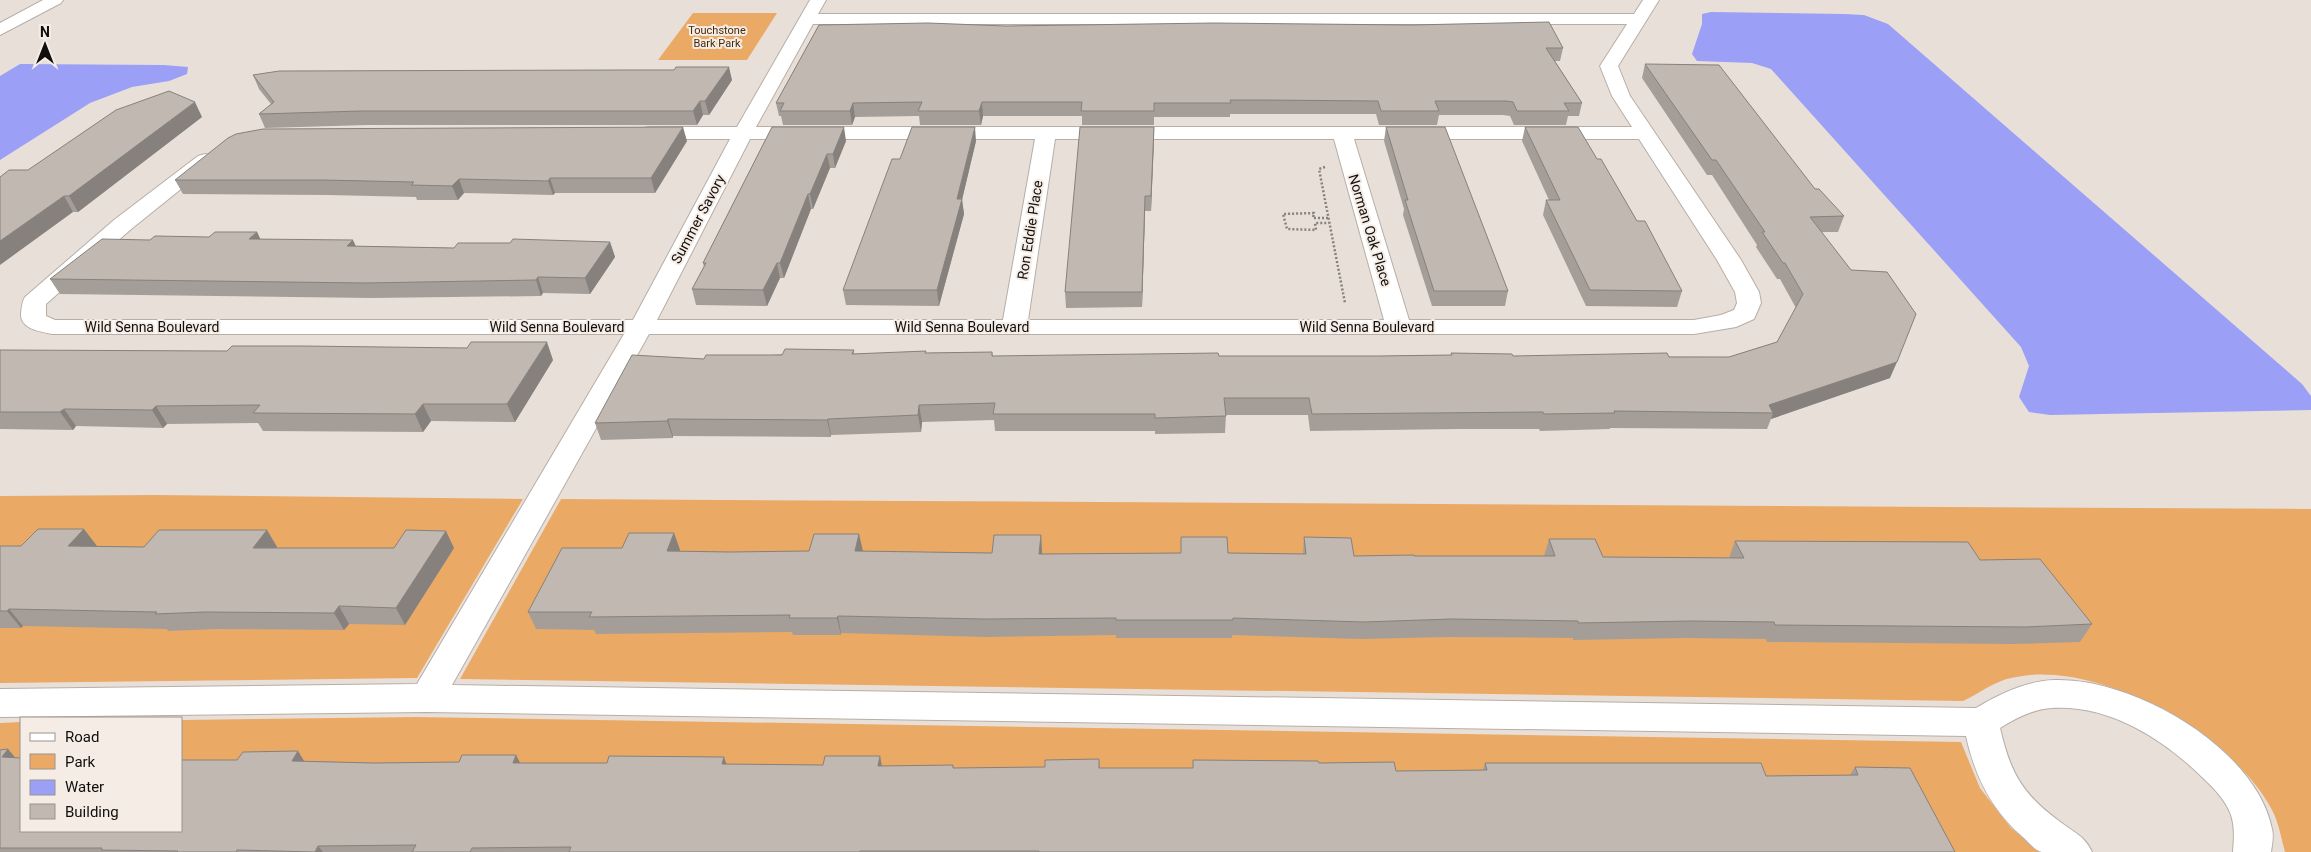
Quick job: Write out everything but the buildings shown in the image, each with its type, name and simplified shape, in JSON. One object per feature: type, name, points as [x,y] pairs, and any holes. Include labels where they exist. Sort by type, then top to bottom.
[{"type":"street","points":[[0,30],[55,0]]},
{"type":"street","name":"Summer Savory","points":[[427,698],[641,327],[743,133],[818,0]]},
{"type":"street","name":"Wild Senna Boulevard","points":[[222,150],[208,158],[122,224],[34,302],[33,320],[52,327],[1694,327],[1727,322],[1746,314],[1749,302],[1746,292],[1729,260],[1621,96],[1609,66],[1650,0]]},
{"type":"street","points":[[807,19],[1637,19]]},
{"type":"street","points":[[632,133],[1646,133]]},
{"type":"street","name":"Ron Eddie Place","points":[[1014,327],[1046,133]]},
{"type":"street","name":"Norman Oak Place","points":[[1342,133],[1399,327]]},
{"type":"street","points":[[0,703],[427,698],[1981,722],[2030,696],[2065,694],[2106,702],[2149,718],[2190,743],[2223,774],[2247,807],[2256,839],[2252,852]]},
{"type":"street","points":[[1981,722],[1988,754],[2000,784],[2026,816],[2061,846],[2073,852]]},
{"type":"path","points":[[1330,166],[1319,169],[1345,304]]},
{"type":"path","points":[[1328,218],[1313,218],[1314,213],[1284,214],[1287,229],[1316,230],[1315,223],[1329,223]]},
{"type":"green space","name":"Touchstone Bark Park","points":[[693,13],[777,13],[747,60],[658,60]]},
{"type":"green space","points":[[156,495],[523,499],[417,678],[0,683],[0,496]]},
{"type":"green space","points":[[561,499],[2311,509],[2311,852],[2285,852],[2274,814],[2259,790],[2226,754],[2200,734],[2171,715],[2139,698],[2073,677],[2041,674],[2005,680],[1963,701],[460,679]]},
{"type":"green space","points":[[416,717],[1961,742],[1980,788],[2011,828],[2041,852],[0,852],[0,723],[20,722],[20,832],[182,832],[182,720]]},
{"type":"water","points":[[1711,12],[1864,15],[1888,24],[2302,384],[2311,396],[2311,410],[2050,415],[2029,412],[2019,397],[2029,366],[2021,347],[1771,69],[1752,63],[1697,61],[1692,54],[1702,24],[1702,14]]},
{"type":"water","points":[[20,64],[164,65],[188,67],[187,74],[169,81],[132,87],[90,103],[0,160],[0,76]]}]
